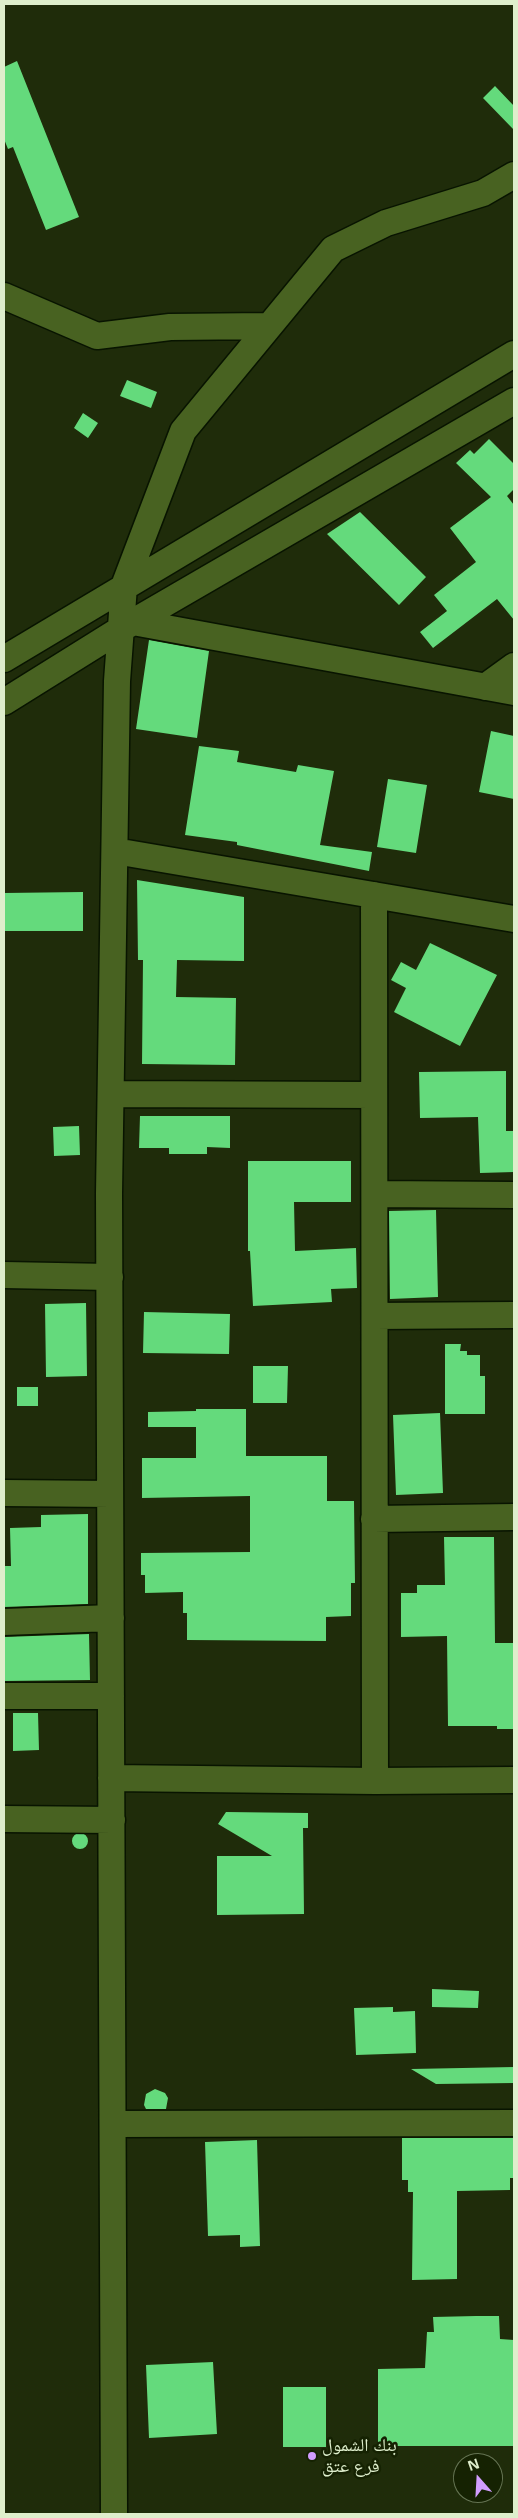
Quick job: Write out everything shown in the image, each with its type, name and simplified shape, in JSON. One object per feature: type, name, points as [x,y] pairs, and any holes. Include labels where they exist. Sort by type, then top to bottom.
[{"type":"street","points":[[114,2514],[110,1277],[117,681],[127,626],[124,586],[184,431],[268,326],[333,249],[386,223],[483,193],[514,175]]},
{"type":"street","points":[[4,296],[97,336],[170,327],[268,326]]},
{"type":"street","points":[[4,659],[514,354]]},
{"type":"street","points":[[4,702],[127,626],[514,401]]},
{"type":"street","points":[[127,626],[514,692]]},
{"type":"street","points":[[484,687],[514,666]]},
{"type":"street","points":[[115,850],[514,920]]},
{"type":"street","points":[[374,895],[375,1781]]},
{"type":"street","points":[[111,1094],[374,1095]]},
{"type":"street","points":[[375,1194],[514,1195]]},
{"type":"street","points":[[4,1275],[110,1277]]},
{"type":"street","points":[[375,1316],[514,1315]]},
{"type":"street","points":[[4,1493],[110,1494]]},
{"type":"street","points":[[374,1519],[514,1517]]},
{"type":"street","points":[[4,1622],[111,1618]]},
{"type":"street","points":[[4,1696],[111,1696]]},
{"type":"street","points":[[111,1778],[375,1781],[514,1780]]},
{"type":"street","points":[[4,1819],[112,1820]]},
{"type":"street","points":[[113,2124],[514,2123]]},
{"type":"building","points":[[17,61],[79,217],[46,230],[13,147],[8,149],[4,139],[4,67]]},
{"type":"building","points":[[495,86],[514,106],[514,130],[483,98]]},
{"type":"building","points":[[127,380],[157,392],[151,408],[120,396]]},
{"type":"building","points":[[83,413],[98,423],[88,438],[74,428]]},
{"type":"building","points":[[489,439],[514,464],[514,489],[507,496],[514,505],[514,620],[497,599],[433,648],[420,632],[447,611],[434,595],[476,562],[450,528],[491,497],[456,463],[470,450],[474,454]]},
{"type":"building","points":[[360,512],[426,577],[399,605],[327,534]]},
{"type":"building","points":[[149,640],[209,651],[197,738],[136,729]]},
{"type":"building","points":[[491,731],[514,736],[514,799],[479,792]]},
{"type":"building","points":[[199,746],[239,751],[237,762],[296,772],[298,765],[334,771],[320,845],[372,852],[369,871],[237,845],[237,842],[185,835]]},
{"type":"building","points":[[388,779],[427,785],[416,853],[377,847]]},
{"type":"building","points":[[137,880],[244,897],[244,961],[177,960],[176,997],[236,998],[235,1065],[142,1064],[143,960],[138,960]]},
{"type":"building","points":[[83,892],[83,931],[4,931],[4,893]]},
{"type":"building","points":[[430,943],[497,975],[460,1046],[394,1012],[406,988],[391,980],[401,962],[416,970]]},
{"type":"building","points":[[506,1071],[506,1131],[514,1131],[514,1172],[480,1173],[478,1117],[420,1118],[419,1072]]},
{"type":"building","points":[[140,1116],[230,1116],[230,1148],[207,1147],[207,1154],[169,1154],[169,1148],[139,1148]]},
{"type":"building","points":[[79,1126],[80,1155],[54,1156],[53,1127]]},
{"type":"building","points":[[248,1161],[351,1161],[351,1202],[294,1202],[295,1251],[356,1248],[357,1288],[331,1289],[332,1302],[253,1306],[250,1251],[248,1251]]},
{"type":"building","points":[[436,1210],[438,1297],[390,1299],[389,1211]]},
{"type":"building","points":[[86,1303],[87,1376],[46,1377],[45,1304]]},
{"type":"building","points":[[144,1312],[230,1314],[229,1354],[143,1353]]},
{"type":"building","points":[[445,1344],[461,1344],[460,1351],[467,1351],[467,1355],[480,1355],[480,1376],[485,1376],[485,1414],[445,1414]]},
{"type":"building","points":[[253,1366],[288,1366],[287,1403],[253,1403]]},
{"type":"building","points":[[17,1387],[38,1387],[38,1406],[17,1406]]},
{"type":"building","points":[[196,1409],[246,1409],[246,1456],[327,1456],[327,1501],[354,1501],[355,1583],[351,1583],[351,1616],[326,1617],[326,1641],[187,1640],[187,1613],[183,1613],[183,1592],[145,1593],[145,1575],[141,1575],[141,1553],[250,1552],[250,1496],[142,1498],[142,1458],[196,1458],[196,1427],[148,1427],[148,1412],[196,1411]]},
{"type":"building","points":[[440,1413],[443,1493],[396,1495],[393,1415]]},
{"type":"building","points":[[88,1514],[88,1604],[4,1607],[4,1566],[11,1566],[10,1528],[41,1527],[41,1515]]},
{"type":"building","points":[[444,1537],[494,1537],[495,1643],[514,1643],[514,1729],[497,1729],[497,1726],[448,1726],[447,1636],[401,1637],[401,1593],[417,1593],[417,1585],[445,1585]]},
{"type":"building","points":[[89,1634],[90,1680],[4,1681],[4,1637]]},
{"type":"building","points":[[13,1713],[38,1713],[39,1750],[13,1751]]},
{"type":"building","points":[[226,1812],[308,1813],[308,1828],[303,1828],[304,1914],[217,1915],[217,1856],[272,1856],[218,1824]]},
{"type":"building","points":[[80,1833],[86,1835],[88,1841],[86,1847],[80,1849],[74,1847],[72,1841],[74,1835]]},
{"type":"building","points":[[432,1989],[479,1991],[478,2008],[432,2007]]},
{"type":"building","points":[[393,2007],[393,2012],[415,2011],[416,2053],[356,2055],[354,2008]]},
{"type":"building","points":[[514,2067],[514,2083],[436,2084],[411,2069]]},
{"type":"building","points":[[155,2089],[165,2093],[168,2098],[166,2109],[146,2109],[144,2105],[146,2094]]},
{"type":"building","points":[[402,2138],[514,2138],[514,2178],[510,2178],[510,2190],[457,2191],[457,2279],[412,2280],[413,2192],[408,2192],[408,2180],[402,2180]]},
{"type":"building","points":[[257,2140],[260,2246],[240,2247],[240,2235],[208,2236],[205,2142]]},
{"type":"building","points":[[499,2316],[500,2339],[514,2340],[514,2446],[378,2446],[378,2369],[425,2368],[427,2332],[434,2332],[433,2317]]},
{"type":"building","points":[[213,2362],[217,2434],[149,2438],[146,2365]]},
{"type":"building","points":[[283,2387],[326,2387],[326,2447],[283,2447]]},
{"type":"place","name":"بنك الشمول فرع عتق","points":[[312,2456]]}]
